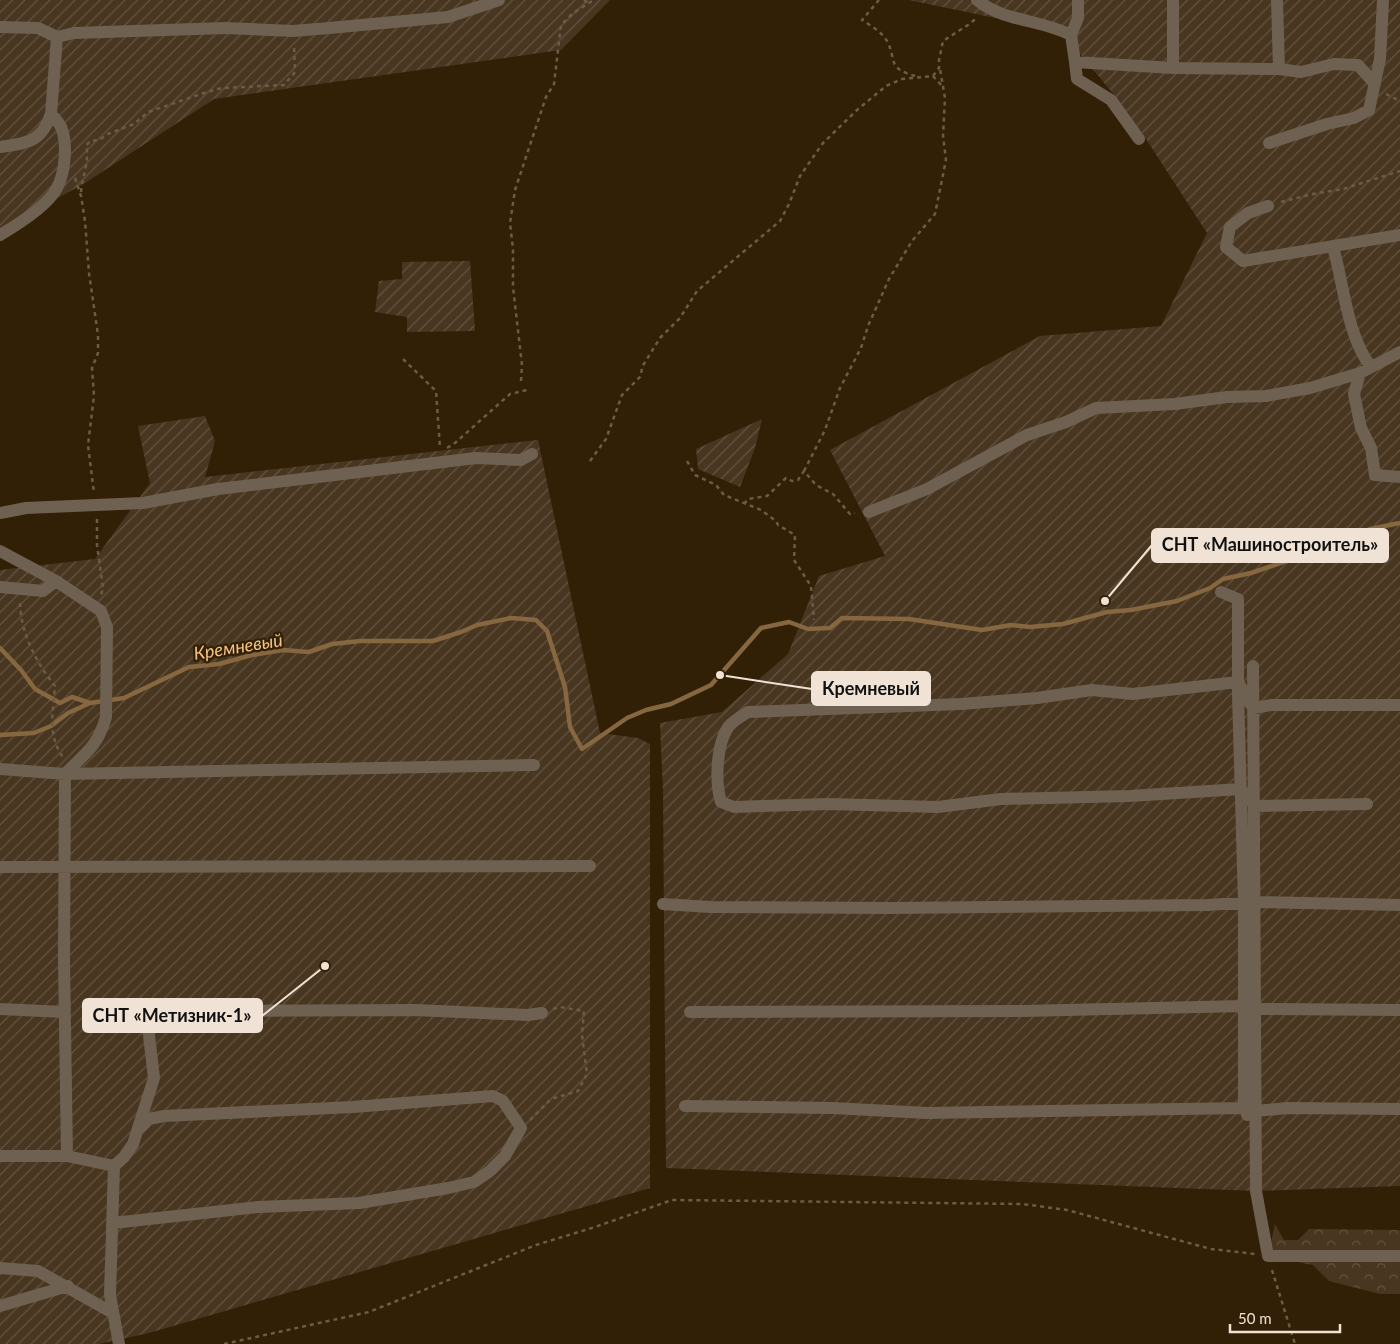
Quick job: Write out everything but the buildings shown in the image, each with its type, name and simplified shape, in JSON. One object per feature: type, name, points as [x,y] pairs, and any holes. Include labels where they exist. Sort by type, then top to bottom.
[{"type":"lane","points":[[0,27],[38,28],[57,37],[74,33],[225,28],[293,31],[448,17],[499,0]]},
{"type":"lane","points":[[1078,0],[1078,18],[1071,34],[1077,79],[1111,100],[1139,139]]},
{"type":"lane","points":[[1173,0],[1173,68]]},
{"type":"lane","points":[[1277,0],[1278,69]]},
{"type":"lane","points":[[1269,143],[1327,124],[1354,118],[1369,110],[1380,59],[1383,0]]},
{"type":"lane","points":[[981,3],[1004,16],[1040,22],[1071,34]]},
{"type":"lane","points":[[0,147],[34,140],[48,124],[51,114],[57,37]]},
{"type":"lane","points":[[1075,62],[1173,68],[1278,69],[1301,72],[1334,64],[1358,65],[1375,84]]},
{"type":"lane","points":[[0,235],[22,222],[57,189],[64,164],[61,127],[51,114]]},
{"type":"lane","points":[[1268,206],[1248,213],[1230,227],[1226,247],[1243,261],[1400,235]]},
{"type":"lane","points":[[1333,247],[1358,346],[1366,370],[1354,394],[1361,428],[1370,448],[1375,475],[1400,477]]},
{"type":"lane","points":[[869,512],[927,489],[1027,435],[1066,422],[1096,408],[1266,396],[1310,388],[1366,370],[1400,352]]},
{"type":"lane","points":[[0,513],[26,508],[143,503],[218,489],[476,458],[521,460],[532,454]]},
{"type":"lane","points":[[0,551],[56,581],[102,611],[107,627],[106,717],[90,752],[65,774],[64,1012],[67,1156]]},
{"type":"lane","points":[[0,587],[43,591],[56,581]]},
{"type":"lane","points":[[1222,592],[1238,599],[1241,789],[1250,902]]},
{"type":"lane","points":[[1253,666],[1252,784],[1255,806],[1250,902],[1250,1109],[1255,1147],[1256,1191],[1268,1256],[1400,1256]]},
{"type":"lane","points":[[1238,682],[1253,708]]},
{"type":"lane","points":[[1238,682],[1133,694],[1092,690],[1037,698],[961,704],[748,712],[729,726],[718,755],[716,787],[721,802],[734,807],[830,804],[938,807],[1001,799],[1130,796],[1241,789]]},
{"type":"lane","points":[[1253,708],[1272,705],[1400,705]]},
{"type":"lane","points":[[0,769],[65,774],[534,765]]},
{"type":"lane","points":[[1241,789],[1255,806]]},
{"type":"lane","points":[[1255,806],[1367,804]]},
{"type":"lane","points":[[0,867],[590,866]]},
{"type":"lane","points":[[663,904],[710,907],[891,908],[1208,905],[1250,902],[1400,905]]},
{"type":"lane","points":[[690,1012],[1249,1008],[1400,1010]]},
{"type":"lane","points":[[0,1009],[64,1012]]},
{"type":"lane","points":[[118,1344],[110,1296],[114,1166],[124,1157],[139,1129],[154,1078],[148,1018],[154,1012],[415,1010],[528,1015],[542,1012]]},
{"type":"lane","points":[[113,1224],[258,1207],[359,1203],[474,1182],[490,1171],[505,1156],[521,1128],[503,1101],[493,1096],[353,1107],[164,1116],[149,1119],[139,1129]]},
{"type":"lane","points":[[685,1106],[832,1108],[928,1113],[1288,1108],[1400,1109]]},
{"type":"lane","points":[[0,1156],[67,1156],[114,1166]]},
{"type":"lane","points":[[0,1268],[38,1271],[113,1312]]},
{"type":"lane","points":[[0,1306],[68,1286]]},
{"type":"path","points":[[584,0],[589,4]]},
{"type":"path","points":[[521,381],[522,365],[513,288],[513,249],[510,223],[515,190],[546,97],[554,84],[561,25],[573,13],[594,0]]},
{"type":"path","points":[[879,0],[862,20],[887,41],[895,66],[904,73],[916,76]]},
{"type":"path","points":[[744,504],[748,499],[768,496],[786,478],[792,481],[798,480],[804,471],[825,430],[840,388],[861,348],[868,326],[889,279],[912,241],[936,214],[946,160],[943,136],[945,108],[939,68],[943,41],[972,23],[981,3]]},
{"type":"path","points":[[81,196],[82,179],[88,154],[86,146],[90,141],[99,140],[108,134],[134,124],[148,112],[215,90],[284,85],[295,72],[293,31]]},
{"type":"path","points":[[933,76],[939,68]]},
{"type":"path","points":[[590,461],[606,439],[622,395],[641,376],[642,367],[660,338],[680,318],[697,291],[780,221],[806,166],[823,143],[857,110],[886,86],[902,79],[916,76],[933,76],[943,87]]},
{"type":"path","points":[[64,164],[77,181],[81,196],[98,335],[98,353],[92,368],[94,396],[88,444],[95,505],[96,545],[103,588],[99,599],[102,611]]},
{"type":"path","points":[[1268,206],[1313,194],[1343,189],[1400,171]]},
{"type":"path","points":[[403,359],[436,391],[440,453],[455,443],[510,394],[527,390]]},
{"type":"path","points":[[687,461],[695,476],[716,485],[724,495],[761,510],[776,521],[778,525],[795,534],[794,560],[811,586],[814,620]]},
{"type":"path","points":[[804,471],[816,485],[833,494],[850,514],[869,512]]},
{"type":"path","points":[[31,591],[20,603],[22,627],[41,669],[56,686],[51,726],[55,746]]},
{"type":"path","points":[[521,1128],[551,1099],[578,1091],[587,1074],[582,1035],[584,1011],[560,1007],[542,1012]]},
{"type":"path","points":[[224,1344],[369,1312],[536,1245],[596,1227],[672,1200],[1023,1204],[1067,1210],[1138,1231],[1211,1249],[1268,1256],[1295,1344]]},
{"type":"green space","points":[[0,0],[610,0],[561,50],[214,99],[85,183],[0,230]]},
{"type":"green space","points":[[909,0],[1400,0],[1400,1186],[1256,1191],[666,1168],[663,791],[660,723],[722,712],[788,654],[819,576],[885,556],[830,450],[1040,336],[1161,326],[1207,233],[1144,136],[1115,96],[1062,32]]},
{"type":"green space","points":[[470,261],[475,331],[407,332],[407,317],[375,312],[379,281],[402,279],[402,262]]},
{"type":"green space","points":[[205,416],[215,441],[205,477],[538,440],[600,733],[638,738],[650,744],[650,1188],[149,1333],[99,1344],[0,1344],[0,570],[95,559],[150,483],[138,426]]},
{"type":"green space","points":[[762,419],[755,448],[740,487],[698,469],[696,449]]},
{"type":"green space","points":[[1275,1224],[1284,1240],[1298,1240],[1309,1229],[1400,1230],[1400,1294],[1380,1294],[1329,1281],[1313,1265],[1268,1256]]},
{"type":"waterway","name":"Кремневый","points":[[0,648],[21,670],[35,689],[60,703],[72,697],[90,703],[124,698],[189,667],[219,664],[252,655],[283,650],[309,652],[332,644],[360,641],[433,641],[477,625],[511,618],[536,620],[547,631],[565,687],[570,727],[582,749],[627,718],[646,710],[671,704],[711,685],[761,628],[789,622],[808,629],[830,628],[842,618],[909,619],[982,630],[1011,625],[1030,627],[1063,624],[1107,612],[1131,610],[1177,601],[1210,588],[1223,579],[1251,573],[1304,555],[1340,540],[1354,537],[1370,529],[1400,523]]},
{"type":"waterway","points":[[0,735],[34,733],[51,726],[68,713],[90,703]]},
{"type":"place","name":"СНТ «Машиностроитель»","points":[[1105,601]]},
{"type":"place","name":"Кремневый","points":[[720,675]]},
{"type":"place","name":"СНТ «Метизник-1»","points":[[325,966]]}]
